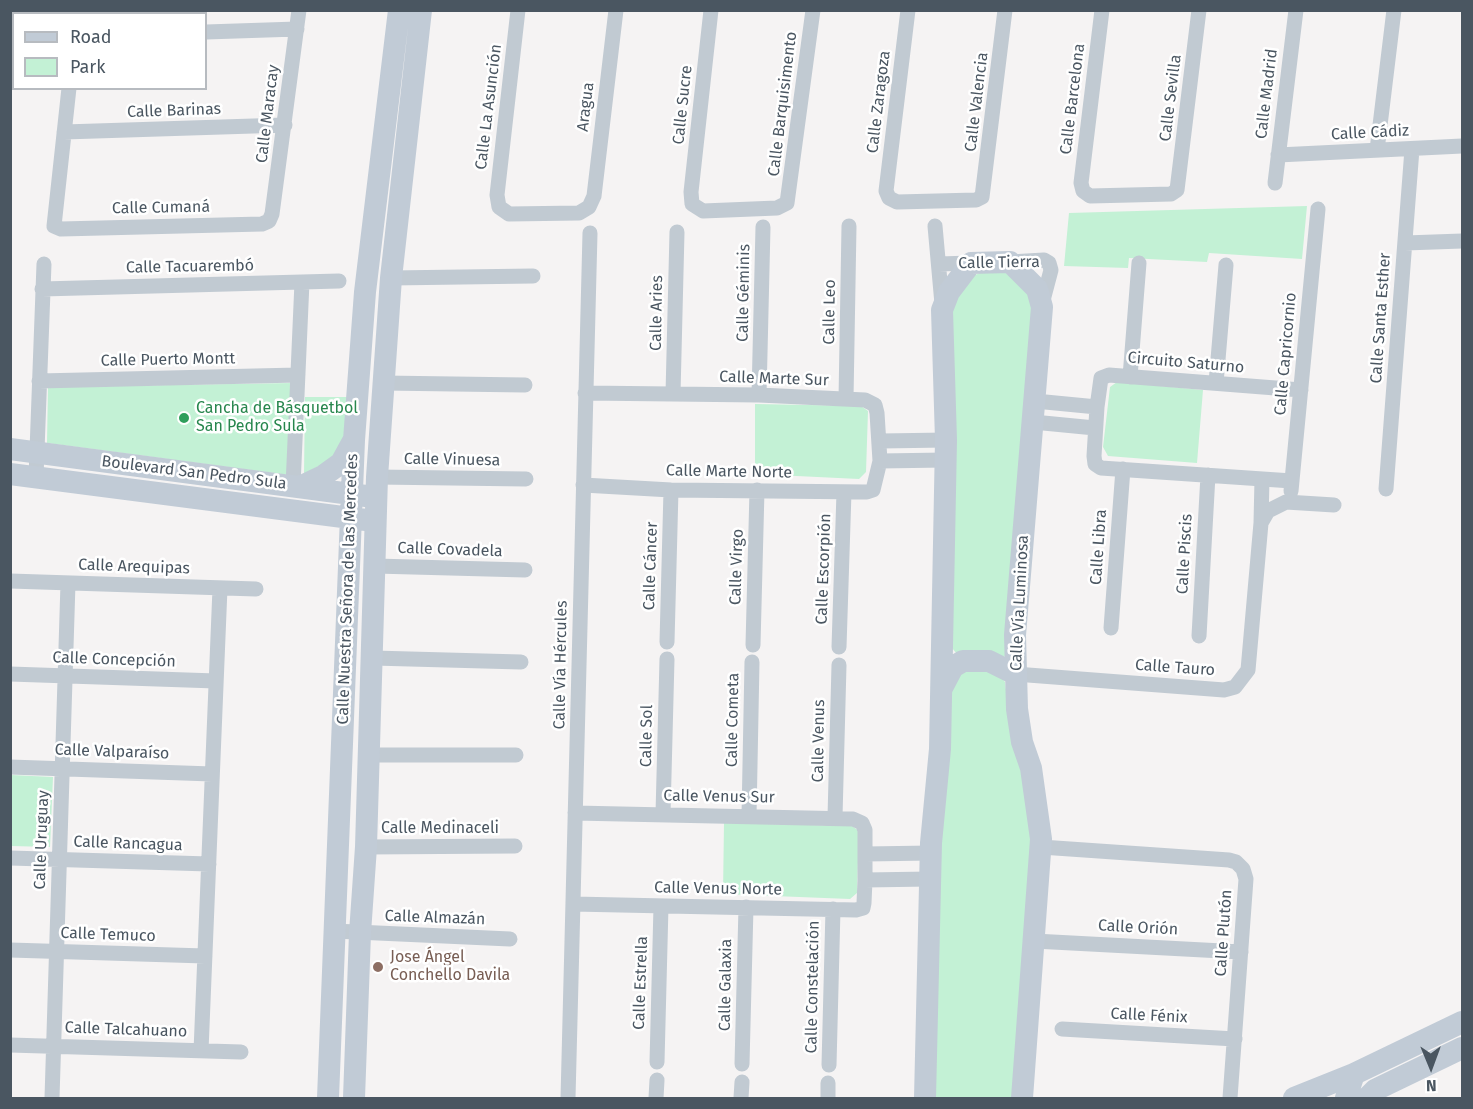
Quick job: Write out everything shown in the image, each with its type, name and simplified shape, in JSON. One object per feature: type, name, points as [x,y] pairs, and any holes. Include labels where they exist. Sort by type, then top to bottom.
[{"type":"street","name":"Calle Maracay","points":[[269,221],[272,214],[285,125],[299,10]]},
{"type":"street","name":"Calle Nuestra Señora de las Mercedes","points":[[328,1090],[354,440],[365,292],[399,10]]},
{"type":"street","name":"Calle Nuestra Señora de las Mercedes","points":[[354,1098],[360,933],[366,847],[377,487],[383,383],[391,285],[421,10]]},
{"type":"street","name":"Calle La Asunción","points":[[518,10],[497,195],[499,207],[509,214],[579,213],[589,207]]},
{"type":"street","name":"Aragua","points":[[589,207],[594,196],[616,10]]},
{"type":"street","name":"Calle Sucre","points":[[711,10],[692,204],[703,211],[777,208],[787,203]]},
{"type":"street","name":"Calle Barquisimento","points":[[787,203],[813,10]]},
{"type":"street","name":"Calle Zaragoza","points":[[908,10],[886,191],[889,198],[897,202],[976,200],[982,197]]},
{"type":"street","name":"Calle Valencia","points":[[982,197],[1005,10]]},
{"type":"street","name":"Calle Barcelona","points":[[1102,10],[1081,183],[1083,192],[1090,196],[1171,194],[1177,190]]},
{"type":"street","name":"Calle Sevilla","points":[[1177,190],[1199,10]]},
{"type":"street","name":"Calle Madrid","points":[[1275,183],[1296,10]]},
{"type":"street","points":[[1377,150],[1394,10]]},
{"type":"street","points":[[207,32],[297,29]]},
{"type":"street","points":[[64,132],[69,90]]},
{"type":"street","name":"Calle Barinas","points":[[64,132],[285,125]]},
{"type":"street","name":"Calle Cumaná","points":[[64,132],[54,226],[61,229],[262,224],[269,221]]},
{"type":"street","name":"Calle Cádiz","points":[[1278,155],[1462,146]]},
{"type":"street","name":"Calle Santa Esther","points":[[1386,489],[1412,149]]},
{"type":"street","name":"Calle Capricornio","points":[[1290,503],[1318,209]]},
{"type":"street","name":"Calle Leo","points":[[846,399],[849,226]]},
{"type":"street","points":[[925,1098],[931,853],[940,749],[945,450],[942,310],[935,226]]},
{"type":"street","name":"Calle Géminis","points":[[759,395],[764,227]]},
{"type":"street","name":"Calle Aries","points":[[673,394],[676,232]]},
{"type":"street","name":"Calle Vía Hércules","points":[[568,1098],[590,233]]},
{"type":"street","points":[[1405,243],[1462,241]]},
{"type":"street","name":"Calle Tierra","points":[[939,264],[1010,262]]},
{"type":"street","name":"Calle Vía Luminosa","points":[[1010,262],[1037,289],[1042,307],[1015,635],[1015,674],[1022,742],[1031,768],[1041,847],[1022,1098]]},
{"type":"street","points":[[942,310],[949,292],[971,263]]},
{"type":"street","points":[[1130,376],[1139,263]]},
{"type":"street","points":[[36,477],[44,264]]},
{"type":"street","points":[[1216,383],[1226,265]]},
{"type":"street","points":[[365,292],[391,285],[533,276]]},
{"type":"street","name":"Calle Tacuarembó","points":[[42,289],[339,281]]},
{"type":"street","points":[[302,282],[297,486],[323,476],[341,463],[354,440]]},
{"type":"street","name":"Calle Puerto Montt","points":[[39,381],[298,375]]},
{"type":"street","name":"Circuito Saturno","points":[[1292,481],[1101,468],[1095,464],[1097,407],[1101,378],[1109,375],[1301,390]]},
{"type":"street","points":[[383,383],[525,385]]},
{"type":"street","name":"Calle Marte Sur","points":[[585,393],[759,395],[865,400],[875,405],[881,441],[880,460],[873,490]]},
{"type":"street","points":[[1034,412],[1097,407]]},
{"type":"street","points":[[1034,412],[1095,428]]},
{"type":"street","points":[[881,441],[945,450]]},
{"type":"street","name":"Boulevard San Pedro Sula","points":[[10,449],[352,495],[377,487]]},
{"type":"street","points":[[880,460],[945,450]]},
{"type":"street","name":"Calle Libra","points":[[1112,627],[1123,469]]},
{"type":"street","name":"Boulevard San Pedro Sula","points":[[10,474],[376,521]]},
{"type":"street","name":"Calle Piscis","points":[[1199,636],[1208,475]]},
{"type":"street","name":"Calle Vinuesa","points":[[377,487],[526,479]]},
{"type":"street","name":"Calle Tauro","points":[[1015,674],[1224,690],[1235,687],[1248,670],[1261,523],[1262,479]]},
{"type":"street","name":"Calle Marte Norte","points":[[583,485],[671,490],[844,492],[873,490]]},
{"type":"street","name":"Calle Cáncer","points":[[667,642],[671,490]]},
{"type":"street","name":"Calle Virgo","points":[[753,645],[757,490]]},
{"type":"street","name":"Calle Escorpión","points":[[839,647],[844,492]]},
{"type":"street","points":[[1261,523],[1268,511],[1278,505],[1290,503],[1334,506]]},
{"type":"street","points":[[297,511],[335,533],[349,554]]},
{"type":"street","name":"Calle Covadela","points":[[375,566],[525,570]]},
{"type":"street","name":"Calle Arequipas","points":[[10,581],[256,589]]},
{"type":"street","name":"Calle Uruguay","points":[[51,1098],[68,583]]},
{"type":"street","points":[[201,1051],[220,588]]},
{"type":"street","points":[[373,658],[521,662]]},
{"type":"street","name":"Calle Sol","points":[[663,814],[667,659]]},
{"type":"street","points":[[941,690],[953,667],[963,661],[988,661],[1015,674]]},
{"type":"street","name":"Calle Cometa","points":[[749,816],[752,662]]},
{"type":"street","name":"Calle Venus","points":[[835,818],[838,665]]},
{"type":"street","name":"Calle Concepción","points":[[10,674],[216,681]]},
{"type":"street","points":[[369,755],[516,755]]},
{"type":"street","name":"Calle Valparaíso","points":[[10,767],[212,774]]},
{"type":"street","name":"Calle Venus Sur","points":[[575,813],[835,818],[862,823],[866,854]]},
{"type":"street","name":"Calle Medinaceli","points":[[366,847],[515,846]]},
{"type":"street","name":"Calle Plutón","points":[[1041,847],[1236,862],[1243,869],[1246,879],[1230,1098]]},
{"type":"street","points":[[930,879],[866,880],[866,854],[931,853]]},
{"type":"street","name":"Calle Rancagua","points":[[10,858],[209,864]]},
{"type":"street","name":"Calle Venus Norte","points":[[573,904],[862,908],[866,880]]},
{"type":"street","name":"Calle Estrella","points":[[657,1062],[661,906]]},
{"type":"street","name":"Calle Galaxia","points":[[742,1064],[746,907]]},
{"type":"street","name":"Calle Constelación","points":[[829,1065],[833,909]]},
{"type":"street","name":"Calle Almazán","points":[[334,931],[510,939]]},
{"type":"street","name":"Calle Orión","points":[[1034,941],[1241,952]]},
{"type":"street","name":"Calle Temuco","points":[[10,950],[205,956]]},
{"type":"street","points":[[1294,1098],[1354,1074],[1462,1022]]},
{"type":"street","name":"Calle Fénix","points":[[1062,1029],[1234,1040]]},
{"type":"street","name":"Calle Talcahuano","points":[[10,1045],[241,1052]]},
{"type":"street","points":[[1367,1098],[1375,1090],[1462,1048]]},
{"type":"street","points":[[1346,1098],[1354,1074]]},
{"type":"street","points":[[656,1098],[657,1080]]},
{"type":"street","points":[[741,1098],[742,1082]]},
{"type":"street","points":[[310,1098],[328,1090]]},
{"type":"green space","points":[[1307,206],[1302,259],[1209,253],[1207,262],[1129,258],[1128,268],[1064,266],[1069,213]]},
{"type":"green space","points":[[997,266],[1034,295],[1007,656],[1000,657],[957,654],[952,648],[950,303],[963,280]]},
{"type":"green space","points":[[1117,382],[1203,390],[1197,463],[1108,456],[1103,447],[1110,387]]},
{"type":"green space","points":[[292,383],[289,475],[47,443],[48,387]]},
{"type":"green space","points":[[305,397],[353,397],[351,425],[334,458],[304,474]]},
{"type":"green space","points":[[755,404],[861,406],[868,411],[866,472],[859,479],[755,474]]},
{"type":"green space","points":[[961,667],[999,674],[1005,682],[1013,743],[1028,775],[1035,839],[1014,1098],[932,1098],[936,878],[950,684]]},
{"type":"green space","points":[[11,775],[53,777],[50,847],[11,846]]},
{"type":"green space","points":[[724,823],[852,826],[859,831],[857,893],[850,899],[723,894]]},
{"type":"place","name":"Cancha de Básquetbol San Pedro Sula","points":[[184,418]]},
{"type":"place","name":"Jose Ángel Conchello Davila","points":[[378,967]]}]
